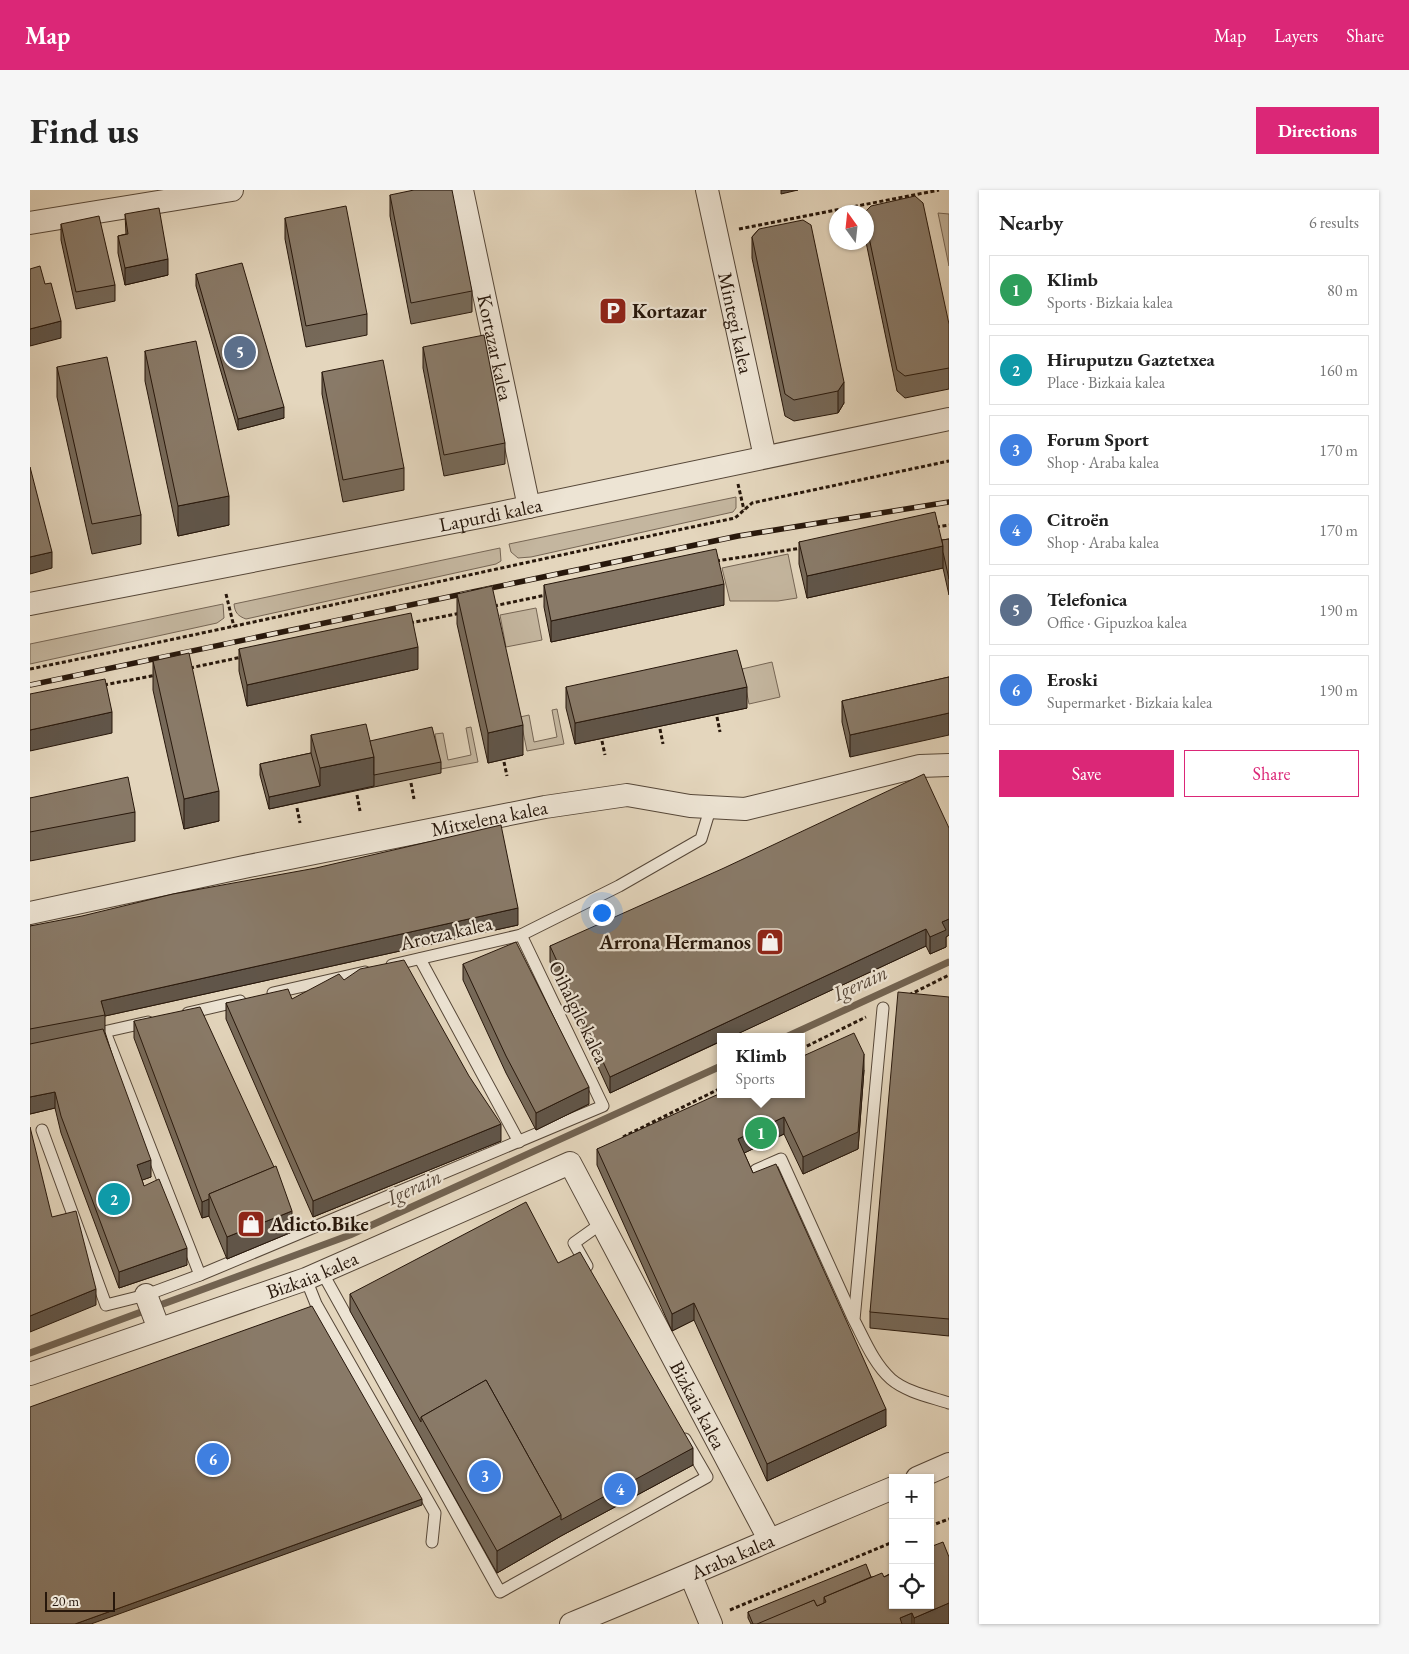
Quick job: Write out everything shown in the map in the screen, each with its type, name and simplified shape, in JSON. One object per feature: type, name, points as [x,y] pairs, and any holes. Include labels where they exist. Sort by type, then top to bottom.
[{"type":"street","points":[[30,224],[232,190]]},
{"type":"street","name":"Kortazar kalea","points":[[462,190],[529,506]]},
{"type":"street","name":"Mintegi kalea","points":[[707,190],[765,456]]},
{"type":"street","name":"Lapurdi kalea","points":[[30,604],[529,506],[949,419]]},
{"type":"street","name":"Mitxelena kalea","points":[[30,913],[244,866],[563,805],[626,795],[690,806],[745,809],[920,766],[949,764]]},
{"type":"street","name":"Bizkaia kalea","points":[[30,1374],[314,1275],[570,1163],[769,1539]]},
{"type":"street","points":[[146,1295],[159,1329]]},
{"type":"street","points":[[925,1474],[949,1464]]},
{"type":"street","name":"Araba kalea","points":[[571,1624],[691,1576],[769,1539],[889,1490]]},
{"type":"street","points":[[691,1576],[710,1621]]},
{"type":"lane","name":"Arotza kalea","points":[[266,995],[521,935],[619,886],[701,839],[711,806]]},
{"type":"lane","name":"Oihalgile kalea","points":[[521,935],[603,1106]]},
{"type":"lane","points":[[420,959],[519,1142]]},
{"type":"lane","points":[[181,1015],[247,999]]},
{"type":"lane","points":[[854,1320],[884,1008]]},
{"type":"lane","points":[[77,1039],[162,1019]]},
{"type":"lane","points":[[105,1032],[200,1274]]},
{"type":"lane","name":"Bizkaia kalea","points":[[42,1130],[106,1305],[146,1295],[200,1274],[603,1106]]},
{"type":"lane","points":[[756,1170],[781,1159],[854,1320],[873,1355],[892,1380],[922,1395],[949,1402]]},
{"type":"lane","points":[[594,1278],[574,1243],[602,1223]]},
{"type":"lane","points":[[314,1275],[500,1592],[707,1477],[678,1425]]},
{"type":"lane","points":[[314,1275],[316,1304],[435,1513],[432,1542]]},
{"type":"path","points":[[731,230],[939,190]]},
{"type":"path","points":[[30,669],[234,627],[735,518],[752,503],[949,461]]},
{"type":"path","points":[[738,484],[744,510]]},
{"type":"path","points":[[930,528],[949,525]]},
{"type":"path","points":[[715,561],[803,548]]},
{"type":"path","points":[[226,594],[234,627]]},
{"type":"path","points":[[485,608],[552,594]]},
{"type":"path","points":[[406,624],[465,612]]},
{"type":"path","points":[[181,670],[250,656]]},
{"type":"path","points":[[103,686],[162,674]]},
{"type":"path","points":[[717,717],[720,732]]},
{"type":"path","points":[[660,729],[663,744]]},
{"type":"path","points":[[602,741],[605,755]]},
{"type":"path","points":[[504,762],[507,776]]},
{"type":"path","points":[[411,783],[414,799]]},
{"type":"path","points":[[357,795],[360,811]]},
{"type":"path","points":[[297,808],[300,823]]},
{"type":"path","points":[[615,1141],[717,1090]]},
{"type":"path","points":[[934,1524],[949,1518]]},
{"type":"path","points":[[710,1621],[889,1544]]},
{"type":"shaded area","points":[[938,213],[949,214],[949,266]]},
{"type":"shaded area","points":[[736,497],[736,508],[733,512],[531,557],[518,558],[511,552],[509,544]]},
{"type":"shaded area","points":[[500,548],[501,561],[496,564],[246,619],[237,614],[234,607],[234,604]]},
{"type":"shaded area","points":[[788,554],[797,598],[778,601],[730,601],[722,568]]},
{"type":"shaded area","points":[[223,604],[224,618],[217,623],[30,664],[30,644]]},
{"type":"shaded area","points":[[536,608],[542,640],[506,647],[500,615]]},
{"type":"shaded area","points":[[772,662],[780,697],[749,704],[742,669]]},
{"type":"shaded area","points":[[557,709],[564,744],[527,751],[520,717],[529,715],[534,742],[557,737],[552,710]]},
{"type":"shaded area","points":[[471,727],[478,762],[441,769],[435,734],[443,733],[448,760],[471,755],[466,728]]},
{"type":"building","points":[[414,190],[452,190],[472,291],[411,303],[390,195]]},
{"type":"building","points":[[915,196],[923,203],[949,324],[949,368],[905,376],[897,370],[872,250],[874,250],[874,205]]},
{"type":"building","points":[[346,206],[367,314],[306,326],[285,218]]},
{"type":"building","points":[[159,208],[168,259],[125,268],[118,236],[128,234],[125,214]]},
{"type":"building","points":[[99,216],[115,285],[76,292],[61,224]]},
{"type":"building","points":[[803,220],[811,225],[844,382],[838,391],[794,400],[785,394],[752,237],[759,229]]},
{"type":"building","points":[[242,263],[284,407],[238,419],[196,274]]},
{"type":"building","points":[[40,266],[45,284],[51,283],[61,321],[30,329],[30,269]]},
{"type":"building","points":[[484,335],[505,443],[444,455],[423,347]]},
{"type":"building","points":[[196,341],[229,496],[178,506],[145,351]]},
{"type":"building","points":[[107,357],[141,515],[92,524],[57,367]]},
{"type":"building","points":[[383,360],[404,468],[343,480],[322,372]]},
{"type":"building","points":[[30,467],[52,552],[30,557]]},
{"type":"building","points":[[935,512],[943,546],[807,576],[799,542]]},
{"type":"building","points":[[949,539],[949,579],[942,540]]},
{"type":"building","points":[[716,549],[724,584],[551,621],[544,585]]},
{"type":"building","points":[[492,586],[523,725],[488,733],[457,594]]},
{"type":"building","points":[[411,613],[418,647],[247,685],[239,649]]},
{"type":"building","points":[[737,650],[747,687],[575,723],[566,687]]},
{"type":"building","points":[[189,653],[219,791],[184,799],[153,661]]},
{"type":"building","points":[[949,677],[949,713],[850,735],[842,701]]},
{"type":"building","points":[[105,679],[112,712],[30,730],[30,694]]},
{"type":"building","points":[[366,724],[374,757],[320,768],[311,735]]},
{"type":"building","points":[[432,727],[441,762],[374,775],[374,757],[370,741]]},
{"type":"building","points":[[311,753],[320,786],[269,797],[260,764]]},
{"type":"building","name":"Arrona Hermanos","points":[[924,774],[949,828],[949,919],[942,922],[946,930],[930,937],[926,929],[610,1077],[550,946],[724,868]]},
{"type":"building","points":[[128,777],[135,812],[30,832],[30,798]]},
{"type":"building","points":[[501,825],[518,908],[101,1001],[105,1015],[30,1029],[30,926],[82,916],[173,894],[316,868]]},
{"type":"building","points":[[516,942],[589,1087],[536,1113],[506,1056],[463,964]]},
{"type":"building","points":[[404,960],[469,1076],[501,1124],[313,1201],[226,1003],[288,989],[292,999],[339,974],[344,980],[360,969]]},
{"type":"building","points":[[898,992],[949,997],[949,1319],[870,1312]]},
{"type":"building","points":[[200,1007],[274,1167],[209,1194],[209,1199],[202,1202],[134,1021]]},
{"type":"building","points":[[103,1029],[151,1160],[137,1165],[144,1186],[159,1179],[187,1248],[119,1272],[61,1116],[55,1092],[30,1097],[30,1044]]},
{"type":"building","points":[[854,1033],[864,1054],[858,1132],[803,1157],[784,1117],[738,1139],[753,1173],[776,1164],[886,1409],[767,1464],[694,1303],[672,1314],[597,1149],[717,1095],[717,1098],[805,1098],[805,1055]]},
{"type":"building","points":[[30,1127],[52,1217],[76,1211],[96,1289],[30,1316]]},
{"type":"building","points":[[276,1166],[292,1211],[227,1237],[209,1194]]},
{"type":"building","points":[[526,1202],[558,1263],[580,1252],[693,1448],[561,1520],[561,1515],[486,1380],[421,1417],[421,1422],[350,1294]]},
{"type":"building","points":[[312,1306],[422,1499],[75,1624],[30,1624],[30,1407]]},
{"type":"building","points":[[486,1380],[561,1515],[497,1551],[421,1417]]},
{"type":"building","points":[[943,1542],[949,1557],[949,1603],[914,1618],[912,1613],[900,1618],[902,1624],[757,1623],[814,1600],[817,1606],[826,1602],[824,1597],[882,1573],[884,1577],[889,1575],[889,1609],[934,1609],[934,1545]]},
{"type":"building","points":[[866,1564],[871,1577],[824,1597],[824,1603],[817,1606],[814,1600],[753,1624],[748,1612]]},
{"type":"waterway","name":"Igerain","points":[[795,1033],[949,962]]},
{"type":"waterway","name":"Igerain","points":[[30,1353],[350,1235],[717,1068]]},
{"type":"railway","points":[[30,685],[738,536],[949,502]]},
{"type":"place","name":"Kortazar","points":[[613,311]]},
{"type":"place","name":"Telefonica","points":[[240,352]]},
{"type":"place","name":"Arrona Hermanos","points":[[770,942]]},
{"type":"place","name":"Klimb","points":[[761,1133]]},
{"type":"place","name":"Hiruputzu Gaztetxea","points":[[114,1199]]},
{"type":"place","name":"Adicto.Bike","points":[[251,1224]]},
{"type":"place","name":"Eroski","points":[[213,1459]]},
{"type":"place","name":"Forum Sport","points":[[485,1476]]},
{"type":"place","name":"Citroën","points":[[620,1489]]}]
